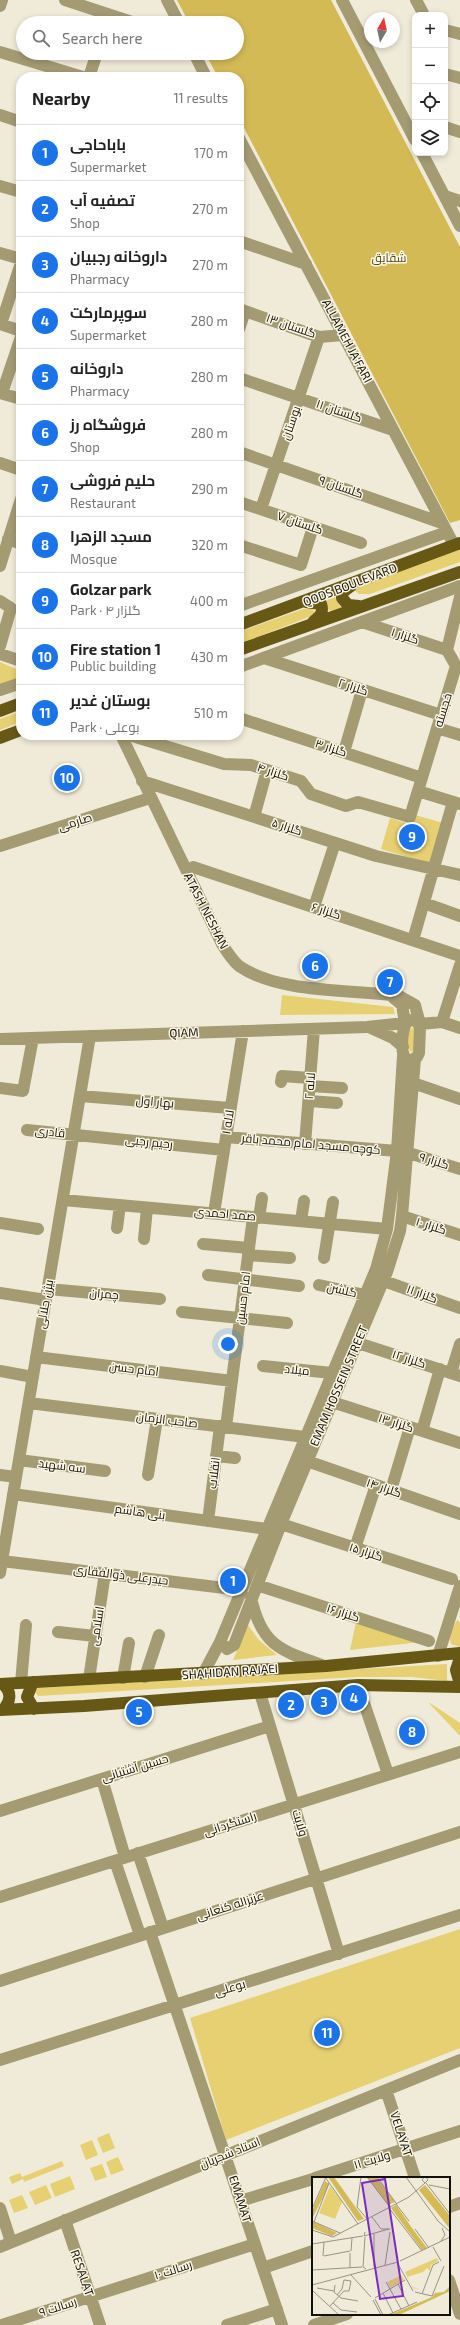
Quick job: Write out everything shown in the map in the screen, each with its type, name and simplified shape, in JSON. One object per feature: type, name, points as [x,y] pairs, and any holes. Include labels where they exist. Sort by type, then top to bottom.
[{"type":"main road","name":"QODS BOULEVARD","points":[[244,624],[457,544]]},
{"type":"main road","name":"QODS BOULEVARD","points":[[244,648],[460,572]]},
{"type":"main road","points":[[354,584],[343,592],[342,598],[348,605],[361,606]]},
{"type":"main road","points":[[304,602],[321,604],[323,610],[322,616],[311,624]]},
{"type":"main road","points":[[0,711],[16,706]]},
{"type":"main road","points":[[0,738],[16,732]]},
{"type":"main road","name":"SHAHIDAN RAJAEI","points":[[1,1684],[326,1666],[460,1653]]},
{"type":"main road","points":[[1,1710],[34,1709],[358,1685],[460,1686],[456,1670],[460,1658]]},
{"type":"main road","points":[[27,1682],[28,1697],[34,1709]]},
{"type":"main road","points":[[1,1684],[8,1688],[10,1696],[8,1704],[1,1710]]},
{"type":"street","points":[[0,6],[2,0]]},
{"type":"street","points":[[66,0],[101,16]]},
{"type":"street","points":[[167,0],[175,16]]},
{"type":"street","points":[[342,0],[412,131]]},
{"type":"street","points":[[416,0],[423,12]]},
{"type":"street","points":[[424,12],[426,0]]},
{"type":"street","points":[[448,31],[460,34]]},
{"type":"street","points":[[0,52],[16,57]]},
{"type":"street","points":[[27,60],[66,72]]},
{"type":"street","points":[[91,72],[95,60]]},
{"type":"street","points":[[198,60],[204,72]]},
{"type":"street","points":[[448,75],[460,78]]},
{"type":"street","points":[[0,115],[16,120]]},
{"type":"street","points":[[448,128],[460,132]]},
{"type":"street","name":"ALLAMEH JA'FARI","points":[[244,147],[445,528],[457,544]]},
{"type":"street","points":[[424,156],[460,226]]},
{"type":"street","points":[[0,186],[16,191]]},
{"type":"street","points":[[445,196],[460,201]]},
{"type":"street","points":[[244,245],[306,264]]},
{"type":"street","points":[[0,253],[16,258]]},
{"type":"street","points":[[16,278],[0,324],[16,329]]},
{"type":"street","name":"گلستان ۱۳","points":[[244,311],[319,337],[343,335]]},
{"type":"street","name":"بوستان","points":[[261,509],[300,398],[319,337]]},
{"type":"street","points":[[16,351],[1,393],[16,398]]},
{"type":"street","name":"گلستان ۱۱","points":[[244,380],[393,430]]},
{"type":"street","name":"گلستان ۹","points":[[244,454],[445,528]]},
{"type":"street","points":[[0,463],[16,468]]},
{"type":"street","name":"گلستان ۷","points":[[244,504],[361,543]]},
{"type":"street","points":[[0,566],[6,533],[16,511]]},
{"type":"street","points":[[244,547],[301,565],[313,527]]},
{"type":"street","points":[[244,604],[445,528]]},
{"type":"street","points":[[6,533],[16,540]]},
{"type":"street","points":[[244,665],[460,586]]},
{"type":"street","points":[[447,650],[460,597]]},
{"type":"street","points":[[0,601],[16,610],[0,646]]},
{"type":"street","name":"گلزار ۱","points":[[362,622],[447,650]]},
{"type":"street","name":"خجسته","points":[[410,817],[441,715],[458,666],[447,650]]},
{"type":"street","points":[[0,654],[16,659]]},
{"type":"street","name":"گلزار ۲","points":[[264,658],[441,715]]},
{"type":"street","points":[[0,690],[16,685]]},
{"type":"street","points":[[344,752],[362,690]]},
{"type":"street","name":"گلزار ۳","points":[[244,720],[422,778]]},
{"type":"street","points":[[437,728],[460,735]]},
{"type":"street","name":"ATASH NESHAN","points":[[123,740],[150,798],[222,944],[238,965],[251,973],[289,984],[390,995],[407,999],[415,1005],[420,1024]]},
{"type":"street","name":"گلزار ۴","points":[[145,740],[224,764],[251,765],[301,781],[311,794],[346,806],[358,802],[410,817]]},
{"type":"street","points":[[254,817],[267,770]]},
{"type":"street","name":"گلزار ۵","points":[[142,781],[335,843],[402,863],[434,869]]},
{"type":"street","points":[[413,940],[434,869],[456,803],[418,791]]},
{"type":"street","name":"صارمی","points":[[0,846],[150,798]]},
{"type":"street","points":[[314,907],[335,843]]},
{"type":"street","name":"گلزار ۶","points":[[193,867],[460,956]]},
{"type":"street","points":[[434,869],[460,875]]},
{"type":"street","points":[[424,903],[460,916]]},
{"type":"street","points":[[442,1022],[460,965]]},
{"type":"street","points":[[390,995],[402,1005],[407,1054],[419,1053],[420,1024],[442,1022],[460,1028]]},
{"type":"street","name":"QIAM","points":[[0,1039],[368,1027],[405,1023],[413,1020],[420,1024]]},
{"type":"street","name":"QIAM","points":[[368,1027],[384,1032],[407,1054]]},
{"type":"street","name":"لاله ۲","points":[[306,1144],[314,1029]]},
{"type":"street","name":"لاله ۱","points":[[214,1213],[242,1031]]},
{"type":"street","name":"بیژن جلالی","points":[[1,1567],[5,1507],[13,1494],[90,1036]]},
{"type":"street","points":[[0,1088],[23,1091],[33,1038]]},
{"type":"street","name":"EMAM HOSSEIN STREET","points":[[203,1674],[220,1642],[365,1295],[388,1229],[403,1152],[413,1083],[407,1054]]},
{"type":"street","name":"EMAM HOSSEIN STREET","points":[[220,1642],[227,1649],[234,1646],[251,1597],[281,1524],[384,1281],[400,1231],[402,1216],[407,1054]]},
{"type":"street","points":[[281,1082],[282,1076],[342,1088]]},
{"type":"street","points":[[413,1083],[460,1099]]},
{"type":"street","name":"بهار اول","points":[[80,1096],[230,1108]]},
{"type":"street","points":[[308,1101],[337,1103]]},
{"type":"street","name":"قادری","points":[[27,1130],[74,1135]]},
{"type":"street","name":"رحیم رجبی","points":[[74,1135],[225,1144]]},
{"type":"street","name":"کوچه مسجد امام محمد باقر","points":[[225,1144],[306,1144],[403,1152]]},
{"type":"street","name":"گلزار ۹","points":[[403,1152],[460,1169]]},
{"type":"street","name":"امام حسین","points":[[223,1426],[232,1381],[249,1252],[256,1217],[262,1198]]},
{"type":"street","name":"صمد احمدی","points":[[63,1200],[388,1229]]},
{"type":"street","points":[[301,1221],[304,1201]]},
{"type":"street","points":[[324,1258],[333,1202]]},
{"type":"street","points":[[117,1228],[120,1205]]},
{"type":"street","points":[[144,1239],[147,1208]]},
{"type":"street","name":"گلزار ۱۰","points":[[402,1216],[460,1235]]},
{"type":"street","points":[[0,1223],[38,1229]]},
{"type":"street","points":[[202,1244],[290,1258]]},
{"type":"street","points":[[208,1275],[298,1286]]},
{"type":"street","name":"گلزار ۱۱","points":[[384,1281],[460,1308]]},
{"type":"street","name":"گلشن","points":[[320,1285],[365,1295]]},
{"type":"street","name":"چمران","points":[[0,1293],[160,1299]]},
{"type":"street","points":[[182,1312],[287,1323]]},
{"type":"street","name":"گلزار ۱۲","points":[[358,1343],[451,1373]]},
{"type":"street","points":[[422,1431],[451,1373],[460,1344]]},
{"type":"street","name":"امام حسن","points":[[36,1357],[232,1381]]},
{"type":"street","name":"میلاد","points":[[263,1366],[332,1373]]},
{"type":"street","points":[[0,1371],[33,1377]]},
{"type":"street","name":"گلزار ۱۳","points":[[332,1402],[460,1444]]},
{"type":"street","name":"صاحب الزمان","points":[[28,1403],[305,1436]]},
{"type":"street","points":[[148,1475],[157,1419]]},
{"type":"street","name":"انقلاب","points":[[208,1521],[216,1456],[223,1426]]},
{"type":"street","points":[[391,1490],[410,1427]]},
{"type":"street","points":[[216,1456],[235,1458]]},
{"type":"street","name":"سه شهید","points":[[19,1460],[105,1471]]},
{"type":"street","name":"گلزار ۱۴","points":[[307,1461],[460,1514]]},
{"type":"street","points":[[0,1475],[16,1477]]},
{"type":"street","points":[[355,1548],[376,1485]]},
{"type":"street","name":"بنی هاشم","points":[[13,1494],[267,1529]]},
{"type":"street","name":"گلزار ۱۵","points":[[281,1524],[456,1582]]},
{"type":"street","name":"حیدرعلی ذوالفقاری","points":[[1,1567],[105,1573],[241,1590]]},
{"type":"street","name":"اسلامی","points":[[89,1679],[105,1573]]},
{"type":"street","points":[[438,1656],[456,1582]]},
{"type":"street","name":"گلزار ۱۶","points":[[256,1585],[429,1641]]},
{"type":"street","points":[[251,1597],[256,1620],[263,1632],[274,1643],[289,1654],[326,1666]]},
{"type":"street","points":[[26,1625],[27,1682]]},
{"type":"street","points":[[58,1632],[95,1636]]},
{"type":"street","points":[[145,1677],[159,1635]]},
{"type":"street","points":[[123,1678],[129,1643]]},
{"type":"street","name":"ولایت","points":[[260,1693],[339,1954]]},
{"type":"street","points":[[364,1703],[388,1774]]},
{"type":"street","name":"حسین آشتیانی","points":[[0,1811],[270,1726]]},
{"type":"street","name":"راستگردانی","points":[[0,1897],[460,1752]]},
{"type":"street","name":"EMAMAT","points":[[102,1779],[120,1859],[145,1934],[175,2005],[282,2325]]},
{"type":"street","name":"عزیزاله کنعانی","points":[[0,1981],[460,1832]]},
{"type":"street","points":[[138,1853],[163,1928]]},
{"type":"street","name":"بوعلی","points":[[0,2060],[460,1915]]},
{"type":"street","name":"استاد شجریان","points":[[5,2244],[460,2060]]},
{"type":"street","name":"VELAYAT","points":[[386,2090],[415,2177]]},
{"type":"street","name":"ولایت ۱۱","points":[[317,2177],[406,2150],[460,2131]]},
{"type":"street","name":"ولایت ۱۱","points":[[240,2201],[312,2179]]},
{"type":"street","points":[[450,2206],[460,2203]]},
{"type":"street","points":[[0,2208],[5,2244]]},
{"type":"street","name":"RESALAT","points":[[65,2220],[100,2325]]},
{"type":"street","name":"رسالت ۱۰","points":[[90,2296],[255,2244]]},
{"type":"street","points":[[263,2268],[312,2251]]},
{"type":"street","points":[[450,2280],[460,2276]]},
{"type":"street","points":[[450,2283],[460,2314]]},
{"type":"street","name":"رسالت ۹","points":[[2,2325],[90,2296]]},
{"type":"street","points":[[227,2325],[277,2310]]},
{"type":"street","points":[[314,2325],[344,2315]]},
{"type":"shaded area","points":[[460,548],[460,562],[370,594],[359,594],[354,590],[364,583]]},
{"type":"shaded area","points":[[335,597],[341,608],[329,611],[325,601]]},
{"type":"shaded area","points":[[312,608],[315,613],[309,617],[244,642],[244,630],[303,609]]},
{"type":"shaded area","points":[[0,662],[16,669],[16,681],[0,685]]},
{"type":"shaded area","points":[[16,713],[16,724],[0,730],[0,719]]},
{"type":"shaded area","points":[[415,815],[443,823],[430,864],[381,849],[390,818],[412,825]]},
{"type":"shaded area","points":[[282,995],[393,1007],[395,1014],[280,1015]]},
{"type":"shaded area","points":[[412,1028],[414,1029],[414,1050],[411,1052],[407,1047],[408,1032]]},
{"type":"shaded area","points":[[457,1620],[460,1622],[460,1647],[451,1644],[449,1636]]},
{"type":"shaded area","points":[[356,1622],[421,1642],[350,1650]]},
{"type":"shaded area","points":[[248,1625],[259,1640],[277,1655],[233,1660]]},
{"type":"shaded area","points":[[447,1664],[447,1681],[412,1677],[357,1677],[38,1696],[35,1692],[38,1688]]},
{"type":"shaded area","points":[[429,1703],[460,1723],[460,1736]]},
{"type":"shaded area","points":[[460,1929],[460,2048],[226,2140],[190,2018]]},
{"type":"shaded area","points":[[109,2133],[115,2148],[103,2153],[97,2138]]},
{"type":"shaded area","points":[[92,2140],[98,2155],[86,2160],[80,2145]]},
{"type":"shaded area","points":[[118,2157],[124,2170],[111,2175],[106,2162]]},
{"type":"shaded area","points":[[62,2161],[64,2166],[24,2182],[23,2179],[12,2184],[9,2177],[20,2173],[22,2177]]},
{"type":"shaded area","points":[[102,2164],[107,2177],[95,2181],[90,2168]]},
{"type":"shaded area","points":[[70,2176],[75,2189],[55,2197],[50,2184]]},
{"type":"shaded area","points":[[46,2185],[52,2198],[35,2205],[29,2192]]},
{"type":"shaded area","points":[[22,2195],[28,2208],[14,2213],[9,2200]]},
{"type":"green space","name":"شقایق","points":[[177,0],[331,0],[460,247],[460,520],[450,523],[244,128],[244,72],[215,72],[209,60],[244,60],[244,16],[185,16]]},
{"type":"place","name":"Fire station 1","points":[[67,778]]},
{"type":"place","name":"Golzar park","points":[[412,837]]},
{"type":"place","name":"فروشگاه رز","points":[[315,966]]},
{"type":"place","name":"حلیم فروشی","points":[[390,982]]},
{"type":"place","name":"باباحاجی","points":[[233,1581]]},
{"type":"place","name":"سوپرمارکت","points":[[354,1698]]},
{"type":"place","name":"داروخانه رجبیان","points":[[324,1702]]},
{"type":"place","name":"تصفیه آب","points":[[291,1705]]},
{"type":"place","name":"داروخانه","points":[[139,1712]]},
{"type":"place","name":"مسجد الزهرا","points":[[412,1732]]},
{"type":"place","name":"بوستان غدیر","points":[[327,2033]]}]
